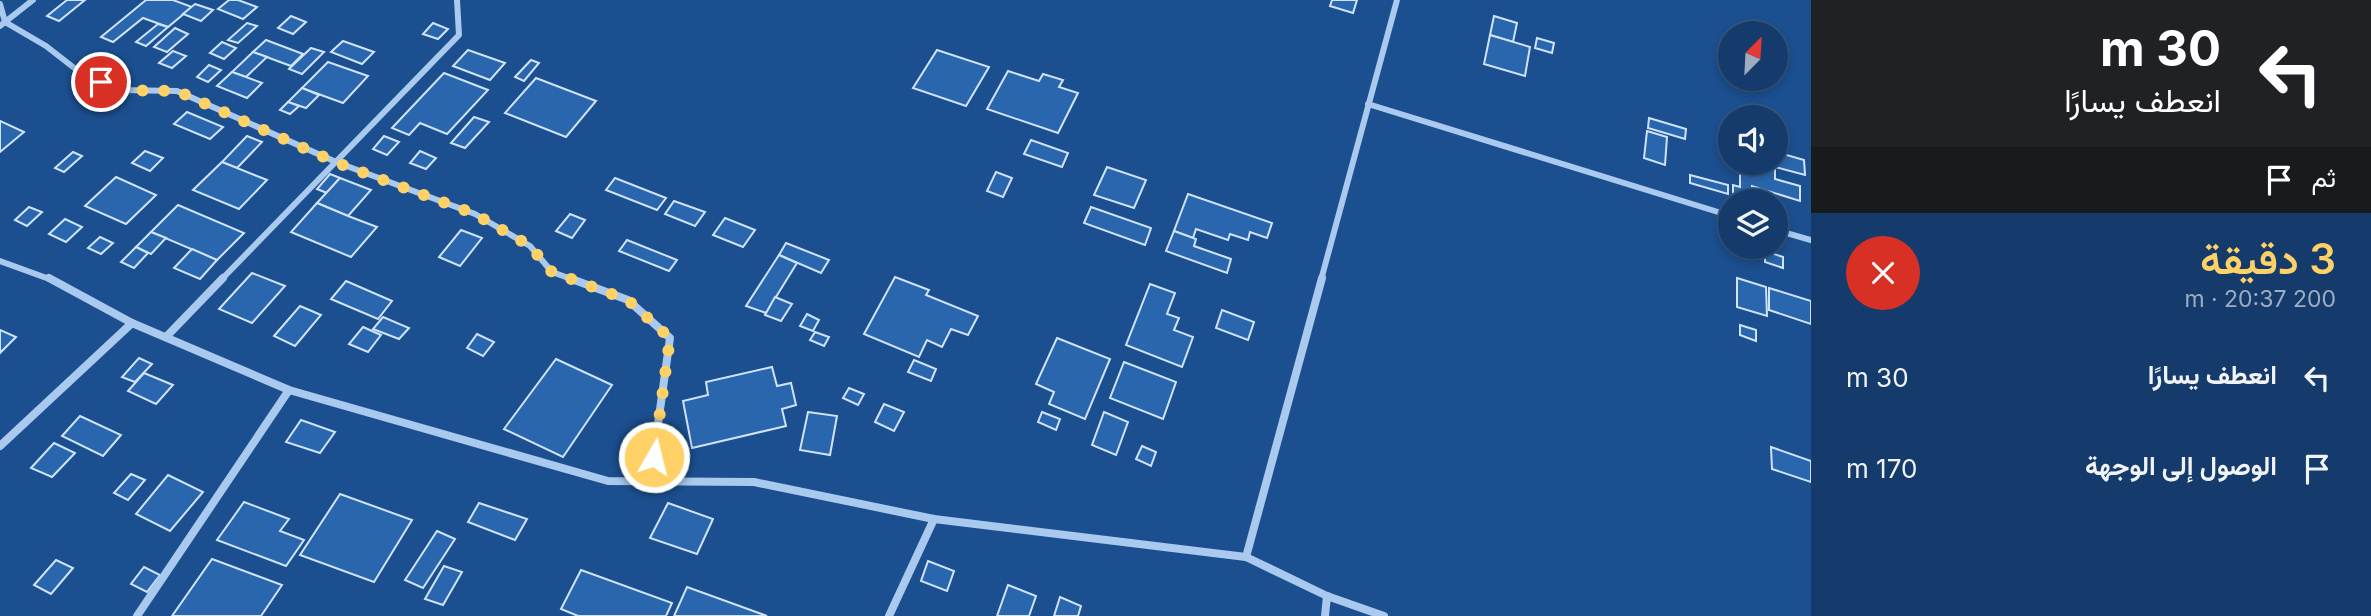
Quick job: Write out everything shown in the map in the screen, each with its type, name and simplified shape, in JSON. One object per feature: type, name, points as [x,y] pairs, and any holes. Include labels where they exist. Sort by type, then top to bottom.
[{"type":"street","points":[[2,24],[33,0]]},
{"type":"street","points":[[166,337],[459,35],[457,0]]},
{"type":"street","points":[[1246,557],[1397,0]]},
{"type":"street","points":[[0,4],[2,24]]},
{"type":"street","points":[[2,24],[46,46],[82,74],[120,90],[177,91],[335,162],[475,214],[530,246],[552,272],[628,300],[670,338],[650,481]]},
{"type":"street","points":[[1368,104],[1718,212]]},
{"type":"street","points":[[1788,233],[1811,240]]},
{"type":"street","points":[[0,261],[41,274],[132,323],[289,390],[608,481],[754,482],[934,519],[1246,557],[1327,596],[1384,616]]},
{"type":"street","points":[[0,446],[132,323]]},
{"type":"street","points":[[137,616],[289,390]]},
{"type":"street","points":[[889,616],[934,519]]},
{"type":"street","points":[[1325,616],[1327,596]]},
{"type":"building","points":[[67,0],[85,0],[59,21],[47,16]]},
{"type":"building","points":[[146,0],[173,0],[192,7],[168,27],[143,18],[113,42],[101,37]]},
{"type":"building","points":[[229,0],[238,0],[257,7],[243,19],[218,9]]},
{"type":"building","points":[[1332,0],[1357,0],[1353,13],[1330,6]]},
{"type":"building","points":[[195,4],[213,10],[201,21],[183,14]]},
{"type":"building","points":[[291,16],[306,22],[293,34],[278,28]]},
{"type":"building","points":[[1494,16],[1517,23],[1513,42],[1490,35]]},
{"type":"building","points":[[247,23],[257,26],[238,43],[228,40]]},
{"type":"building","points":[[433,23],[448,29],[438,39],[423,34]]},
{"type":"building","points":[[158,24],[168,27],[146,46],[136,42]]},
{"type":"building","points":[[175,28],[188,34],[167,52],[154,47]]},
{"type":"building","points":[[1490,35],[1530,47],[1525,76],[1484,64]]},
{"type":"building","points":[[1537,38],[1554,43],[1552,53],[1535,48]]},
{"type":"building","points":[[266,40],[303,54],[291,66],[253,52]]},
{"type":"building","points":[[343,41],[374,52],[362,64],[331,52]]},
{"type":"building","points":[[222,42],[236,48],[224,59],[210,53]]},
{"type":"building","points":[[311,48],[324,52],[302,74],[289,69]]},
{"type":"building","points":[[468,50],[505,63],[490,80],[453,66]]},
{"type":"building","points":[[937,50],[989,67],[966,106],[913,88]]},
{"type":"building","points":[[173,51],[186,56],[172,68],[159,63]]},
{"type":"building","points":[[253,52],[267,57],[246,77],[232,72]]},
{"type":"building","points":[[531,60],[539,63],[524,81],[515,77]]},
{"type":"building","points":[[328,62],[368,76],[343,103],[302,88]]},
{"type":"building","points":[[209,65],[221,70],[208,82],[197,77]]},
{"type":"building","points":[[1008,71],[1039,81],[1043,74],[1063,80],[1059,87],[1078,93],[1058,133],[987,109]]},
{"type":"building","points":[[232,72],[262,83],[247,98],[217,86]]},
{"type":"building","points":[[444,73],[488,90],[447,134],[420,123],[409,135],[392,128]]},
{"type":"building","points":[[536,78],[596,101],[566,137],[505,113]]},
{"type":"building","points":[[302,88],[319,95],[306,108],[288,102]]},
{"type":"building","points":[[288,102],[299,106],[290,114],[280,110]]},
{"type":"building","points":[[187,112],[223,127],[210,139],[174,124]]},
{"type":"building","points":[[474,117],[489,122],[465,148],[451,143]]},
{"type":"building","points":[[1649,118],[1686,129],[1685,139],[1648,128]]},
{"type":"building","points":[[0,121],[24,132],[0,152]]},
{"type":"building","points":[[1647,131],[1667,137],[1665,165],[1644,158]]},
{"type":"building","points":[[247,136],[262,142],[237,168],[222,162]]},
{"type":"building","points":[[384,136],[399,142],[387,155],[373,149]]},
{"type":"building","points":[[1031,140],[1068,153],[1062,167],[1024,154]]},
{"type":"building","points":[[145,151],[163,158],[150,171],[132,163]]},
{"type":"building","points":[[420,151],[436,158],[426,169],[410,163]]},
{"type":"building","points":[[73,152],[82,156],[64,172],[55,168]]},
{"type":"building","points":[[1788,155],[1804,160],[1805,175],[1788,170]]},
{"type":"building","points":[[222,162],[267,180],[239,209],[193,190]]},
{"type":"building","points":[[1107,167],[1146,180],[1134,208],[1094,195]]},
{"type":"building","points":[[996,172],[1012,178],[1003,197],[987,191]]},
{"type":"building","points":[[330,174],[340,178],[327,193],[317,189]]},
{"type":"building","points":[[1690,175],[1728,185],[1728,189],[1718,191],[1690,183]]},
{"type":"building","points":[[1740,175],[1775,175],[1775,179],[1800,186],[1800,201],[1788,197],[1788,189],[1762,189],[1752,186],[1752,189],[1733,189],[1733,185],[1740,187]]},
{"type":"building","points":[[116,177],[156,195],[126,224],[85,206]]},
{"type":"building","points":[[340,178],[371,190],[348,216],[317,203]]},
{"type":"building","points":[[615,178],[666,198],[657,210],[606,190]]},
{"type":"building","points":[[1188,194],[1272,223],[1267,238],[1250,232],[1248,240],[1230,234],[1228,240],[1196,229],[1193,238],[1174,231]]},
{"type":"building","points":[[674,201],[705,212],[695,226],[665,214]]},
{"type":"building","points":[[317,203],[377,227],[351,257],[291,232]]},
{"type":"building","points":[[178,205],[244,233],[217,260],[151,232]]},
{"type":"building","points":[[29,207],[42,212],[27,226],[15,220]]},
{"type":"building","points":[[1091,207],[1151,228],[1145,245],[1084,223]]},
{"type":"building","points":[[570,214],[585,220],[572,238],[556,231]]},
{"type":"building","points":[[725,218],[755,230],[743,247],[713,235]]},
{"type":"building","points":[[65,219],[82,227],[66,242],[49,234]]},
{"type":"building","points":[[461,230],[482,238],[460,266],[439,257]]},
{"type":"building","points":[[1174,231],[1196,239],[1194,246],[1231,259],[1227,273],[1166,251]]},
{"type":"building","points":[[151,232],[166,238],[151,254],[136,247]]},
{"type":"building","points":[[100,237],[113,243],[101,254],[88,248]]},
{"type":"building","points":[[627,240],[677,260],[669,271],[619,251]]},
{"type":"building","points":[[786,243],[829,260],[821,273],[779,255]]},
{"type":"building","points":[[136,247],[148,253],[134,268],[121,262]]},
{"type":"building","points":[[192,249],[217,260],[200,279],[174,268]]},
{"type":"building","points":[[779,255],[797,263],[766,313],[746,306]]},
{"type":"building","points":[[1765,259],[1783,259],[1783,268],[1765,262]]},
{"type":"building","points":[[252,273],[285,286],[252,323],[219,309]]},
{"type":"building","points":[[895,277],[929,290],[926,295],[978,316],[968,335],[951,329],[942,347],[927,340],[919,357],[864,334]]},
{"type":"building","points":[[1737,278],[1766,287],[1767,316],[1737,307]]},
{"type":"building","points":[[346,281],[392,301],[378,319],[331,299]]},
{"type":"building","points":[[1150,284],[1175,293],[1167,314],[1179,318],[1174,330],[1193,337],[1182,367],[1126,345]]},
{"type":"building","points":[[1769,288],[1811,301],[1811,324],[1769,310]]},
{"type":"building","points":[[775,297],[792,304],[781,321],[765,315]]},
{"type":"building","points":[[300,306],[321,315],[295,346],[274,336]]},
{"type":"building","points":[[1222,310],[1254,322],[1248,340],[1216,328]]},
{"type":"building","points":[[807,314],[819,320],[813,331],[800,326]]},
{"type":"building","points":[[383,317],[409,328],[399,339],[373,329]]},
{"type":"building","points":[[1740,325],[1756,330],[1756,341],[1740,335]]},
{"type":"building","points":[[363,327],[381,335],[368,352],[349,344]]},
{"type":"building","points":[[0,330],[16,337],[0,353]]},
{"type":"building","points":[[815,332],[829,337],[824,346],[810,340]]},
{"type":"building","points":[[477,334],[494,342],[483,356],[467,348]]},
{"type":"building","points":[[1057,338],[1110,359],[1085,419],[1049,404],[1054,392],[1036,384]]},
{"type":"building","points":[[139,358],[152,364],[135,382],[122,377]]},
{"type":"building","points":[[556,359],[612,385],[563,457],[504,429]]},
{"type":"building","points":[[914,360],[936,369],[931,381],[908,372]]},
{"type":"building","points":[[1124,362],[1176,382],[1163,419],[1110,398]]},
{"type":"building","points":[[772,367],[777,386],[791,383],[796,405],[782,409],[786,426],[692,448],[683,401],[708,395],[706,382]]},
{"type":"building","points":[[144,373],[173,385],[156,404],[128,391]]},
{"type":"building","points":[[849,388],[864,394],[858,405],[843,398]]},
{"type":"building","points":[[884,404],[904,412],[894,431],[875,422]]},
{"type":"building","points":[[808,412],[837,416],[830,455],[800,450]]},
{"type":"building","points":[[1042,412],[1060,419],[1056,430],[1038,422]]},
{"type":"building","points":[[1104,412],[1128,422],[1116,455],[1092,445]]},
{"type":"building","points":[[80,416],[121,435],[103,456],[62,436]]},
{"type":"building","points":[[301,420],[335,432],[320,453],[286,442]]},
{"type":"building","points":[[54,443],[75,453],[52,477],[31,468]]},
{"type":"building","points":[[1142,446],[1156,452],[1151,466],[1136,459]]},
{"type":"building","points":[[1771,447],[1811,461],[1811,482],[1772,469]]},
{"type":"building","points":[[131,474],[145,480],[128,500],[114,493]]},
{"type":"building","points":[[168,475],[203,492],[170,531],[136,514]]},
{"type":"building","points":[[340,494],[412,520],[374,582],[300,555]]},
{"type":"building","points":[[244,502],[289,519],[280,531],[304,540],[286,566],[217,540]]},
{"type":"building","points":[[479,503],[527,519],[515,540],[468,522]]},
{"type":"building","points":[[668,503],[713,519],[697,554],[650,538]]},
{"type":"building","points":[[437,531],[455,539],[423,588],[405,580]]},
{"type":"building","points":[[212,559],[282,585],[261,616],[172,616]]},
{"type":"building","points":[[56,560],[73,568],[51,594],[34,585]]},
{"type":"building","points":[[928,561],[954,571],[947,591],[921,581]]},
{"type":"building","points":[[444,566],[462,572],[443,605],[425,599]]},
{"type":"building","points":[[144,567],[160,575],[147,592],[131,584]]},
{"type":"building","points":[[581,570],[672,603],[666,616],[578,616],[561,609]]},
{"type":"building","points":[[1008,585],[1036,596],[1029,616],[997,616]]},
{"type":"building","points":[[687,587],[767,616],[674,616]]},
{"type":"building","points":[[1060,597],[1081,606],[1078,616],[1054,616]]},
{"type":"route","points":[[101,82],[120,90],[177,91],[335,162],[475,214],[530,246],[552,272],[628,300],[670,338],[654,457]]}]
